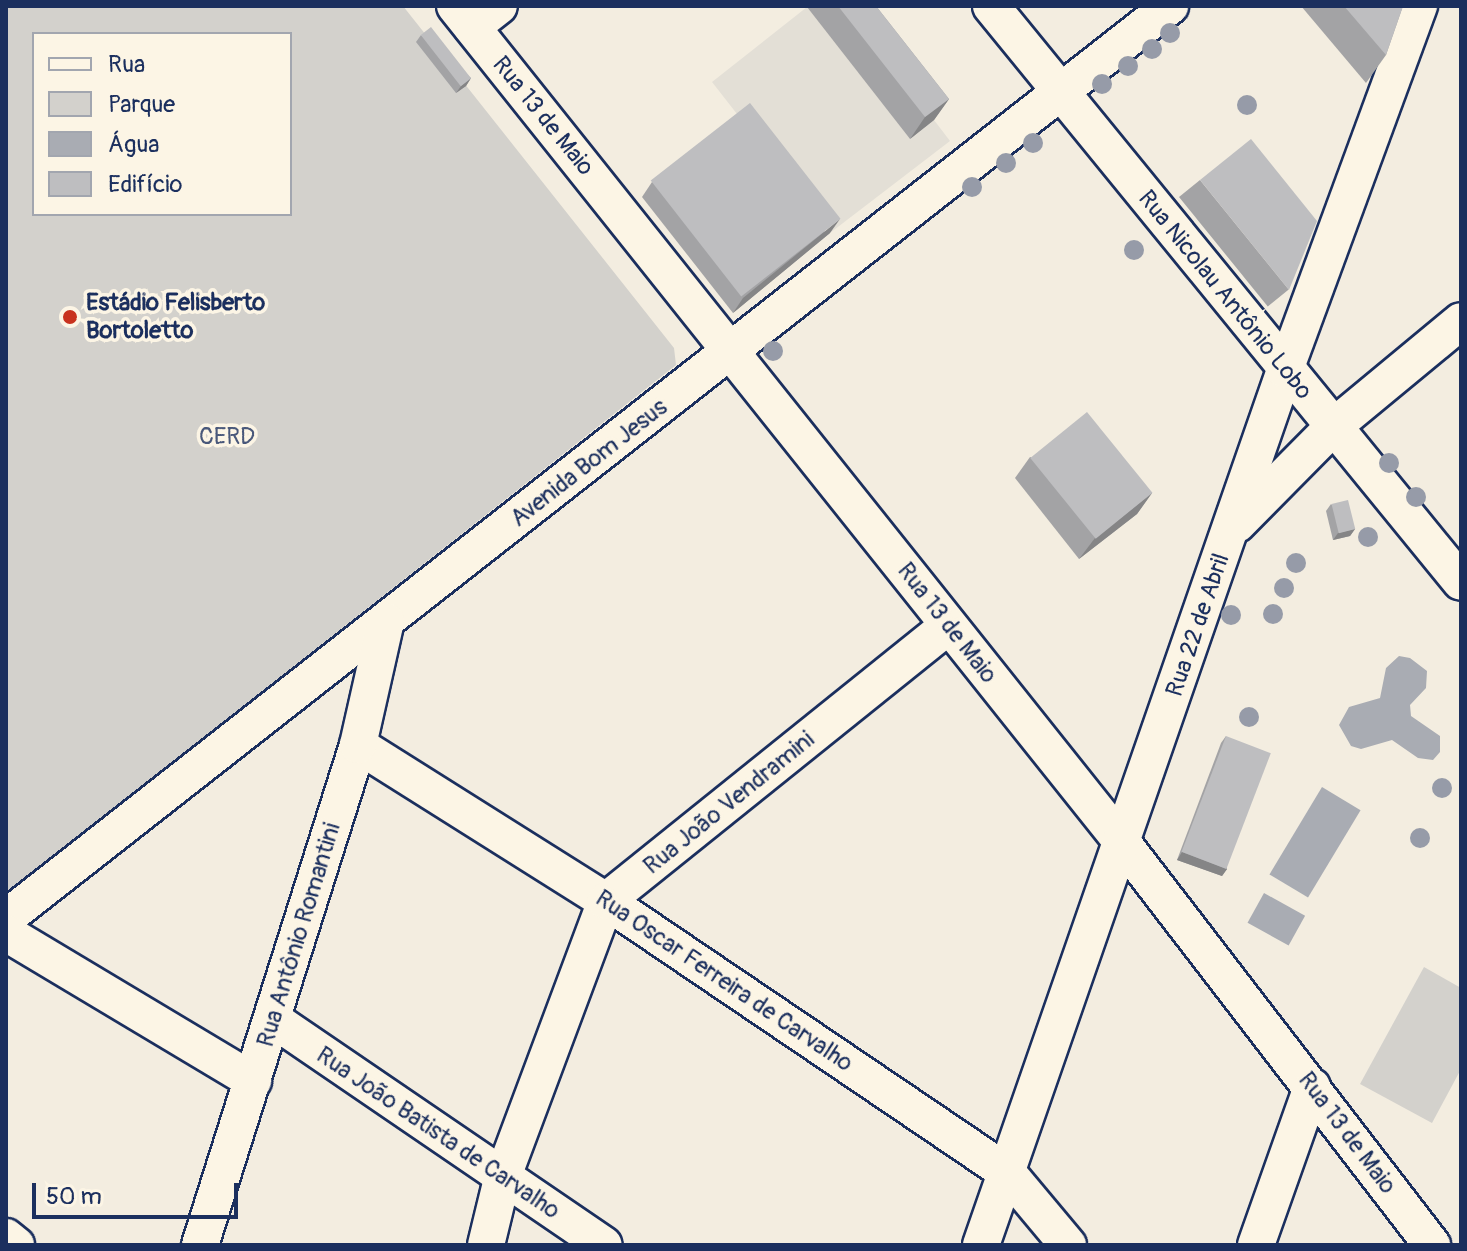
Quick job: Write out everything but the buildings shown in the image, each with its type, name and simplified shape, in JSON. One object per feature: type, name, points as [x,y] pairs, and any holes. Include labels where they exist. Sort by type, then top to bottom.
[{"type":"street","name":"Rua Nicolau Antônio Lobo","points":[[991,6],[1461,582]]},
{"type":"street","name":"Avenida Bom Jesus","points":[[6,918],[1062,94],[1170,6]]},
{"type":"street","name":"Rua 22 de Abril","points":[[981,1245],[1285,370],[1419,6]]},
{"type":"street","name":"Rua 13 de Maio","points":[[475,13],[733,351],[1121,841],[1432,1245]]},
{"type":"street","points":[[1230,531],[1333,427],[1461,321]]},
{"type":"street","name":"Rua Antônio Romantini","points":[[200,1245],[274,1020],[358,745],[386,621]]},
{"type":"street","name":"Rua João Vendramini","points":[[606,901],[948,626]]},
{"type":"street","name":"Rua Oscar Ferreira de Carvalho","points":[[358,745],[606,901],[1007,1172],[1068,1245]]},
{"type":"street","points":[[486,1245],[502,1179],[606,901]]},
{"type":"street","points":[[6,933],[253,1081]]},
{"type":"street","name":"Rua João Batista de Carvalho","points":[[274,1020],[502,1179],[604,1245]]},
{"type":"street","points":[[1256,1245],[1312,1087]]},
{"type":"street","points":[[6,1237],[16,1245]]},
{"type":"shaded area","points":[[807,7],[910,139],[934,120],[950,141],[830,233],[712,82]]},
{"type":"green space","name":"CERD","points":[[6,6],[403,6],[674,348],[676,365],[6,893]]},
{"type":"green space","points":[[1424,967],[1461,988],[1461,1069],[1432,1123],[1360,1084]]},
{"type":"water","points":[[1399,656],[1410,658],[1427,671],[1426,688],[1410,705],[1411,716],[1440,736],[1440,752],[1433,760],[1418,758],[1392,740],[1361,749],[1351,746],[1339,725],[1349,707],[1380,698],[1386,668]]},
{"type":"water","points":[[1322,787],[1361,810],[1308,898],[1269,874]]},
{"type":"water","points":[[1264,893],[1305,916],[1289,946],[1248,923]]},
{"type":"place","name":"Estádio Felisberto Bortoletto","points":[[70,317]]}]
